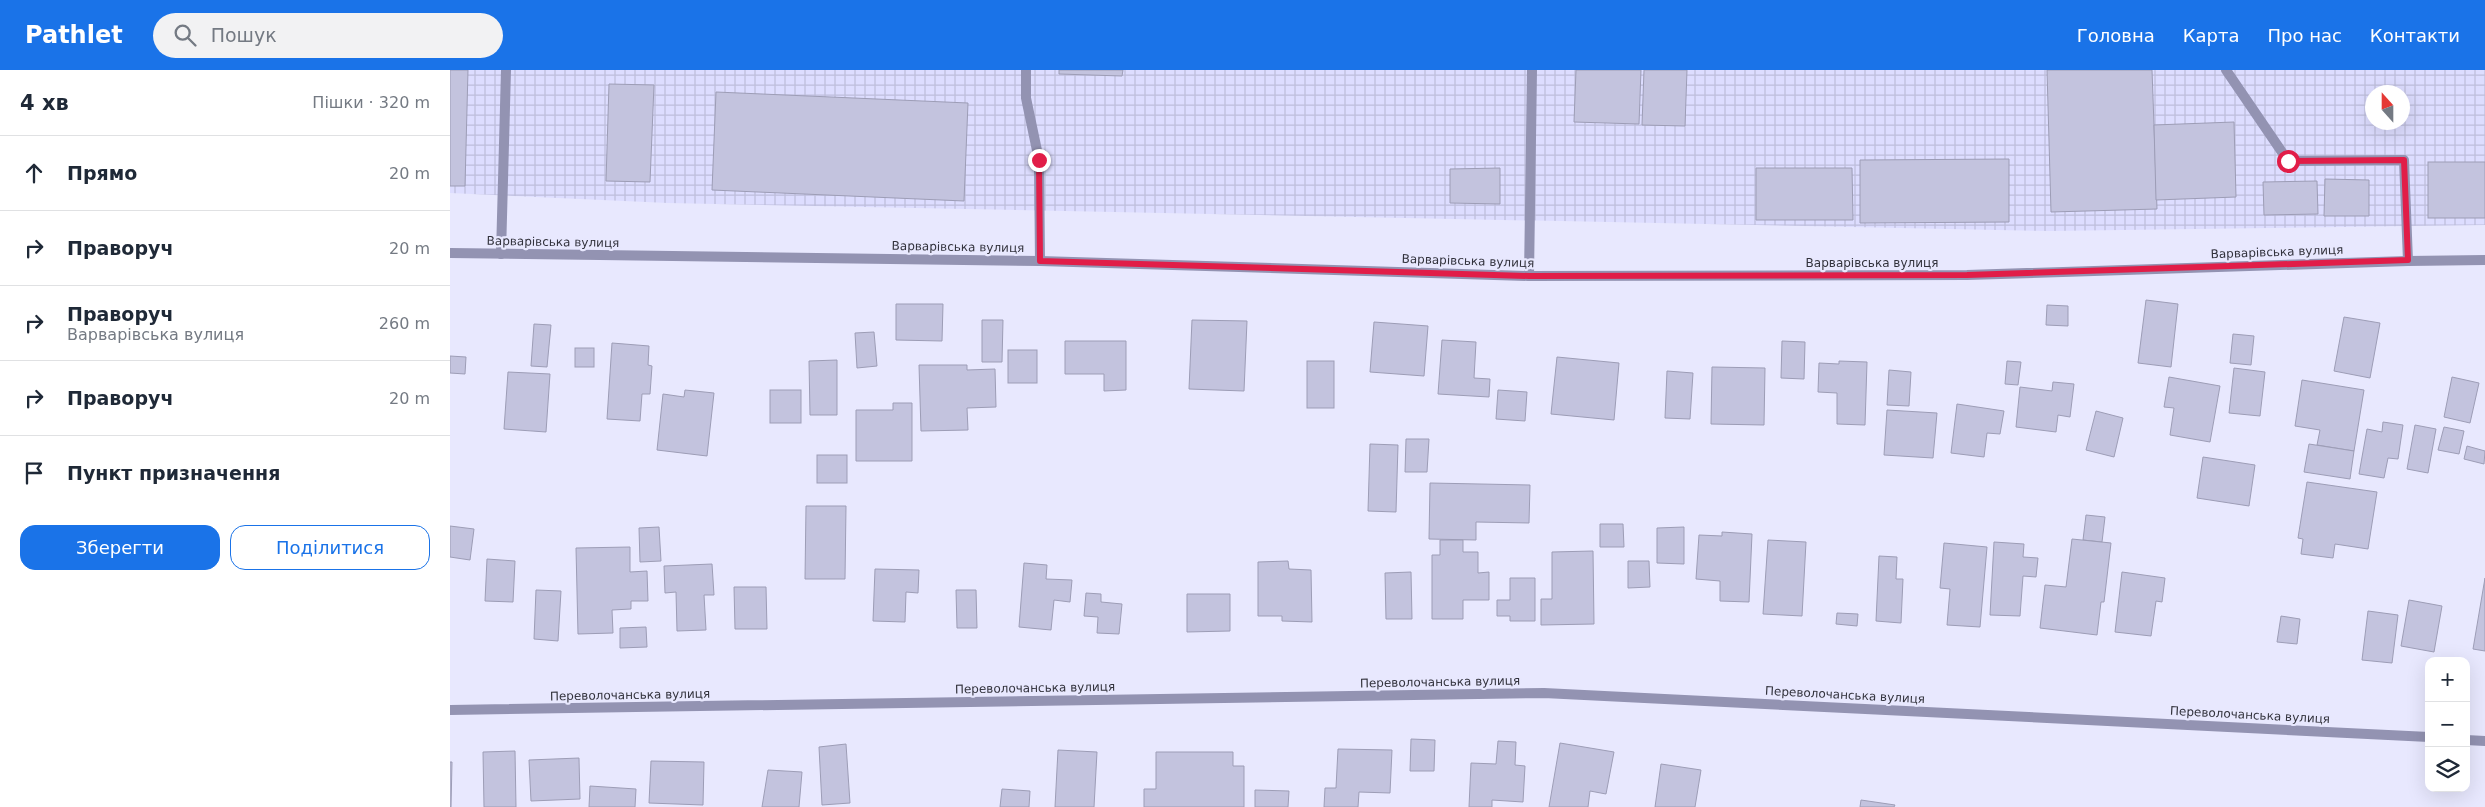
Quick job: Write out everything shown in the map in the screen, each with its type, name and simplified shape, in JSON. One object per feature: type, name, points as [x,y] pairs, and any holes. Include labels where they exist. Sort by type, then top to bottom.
[{"type":"street","points":[[501,254],[506,70]]},
{"type":"street","points":[[1026,70],[1026,98],[1039,160],[1040,261]]},
{"type":"street","points":[[1529,276],[1532,70]]},
{"type":"street","points":[[2226,70],[2288,161],[2404,160],[2408,260]]},
{"type":"street","name":"Варварівська вулиця","points":[[450,253],[1040,261],[1529,276],[1967,275],[2408,260],[2485,260]]},
{"type":"street","name":"Переволочанська вулиця","points":[[450,710],[1544,692],[2425,737]]},
{"type":"street","points":[[2470,740],[2485,741]]},
{"type":"shaded area","points":[[450,70],[2485,70],[2485,225],[2049,231],[668,203],[450,193]]},
{"type":"building","points":[[450,70],[468,70],[465,186],[450,186]]},
{"type":"building","points":[[1059,70],[1123,70],[1122,76],[1059,74]]},
{"type":"building","points":[[1576,70],[1641,70],[1639,124],[1574,122]]},
{"type":"building","points":[[1644,70],[1687,70],[1685,126],[1642,125]]},
{"type":"building","points":[[2047,70],[2152,70],[2157,209],[2051,212]]},
{"type":"building","points":[[609,84],[654,85],[650,182],[606,181]]},
{"type":"building","points":[[716,92],[968,103],[964,201],[712,190]]},
{"type":"building","points":[[2234,122],[2236,197],[2156,200],[2154,125]]},
{"type":"building","points":[[2009,159],[2009,222],[1860,223],[1860,160]]},
{"type":"building","points":[[2428,162],[2485,162],[2485,218],[2428,218]]},
{"type":"building","points":[[1500,168],[1500,204],[1450,203],[1450,169]]},
{"type":"building","points":[[1756,168],[1852,168],[1853,220],[1756,220]]},
{"type":"building","points":[[2325,179],[2369,180],[2369,216],[2324,216]]},
{"type":"building","points":[[2317,181],[2318,214],[2264,215],[2263,182]]},
{"type":"building","points":[[2146,300],[2178,304],[2171,367],[2138,363]]},
{"type":"building","points":[[896,304],[943,304],[942,341],[896,340]]},
{"type":"building","points":[[2047,305],[2068,306],[2068,326],[2046,325]]},
{"type":"building","points":[[2344,317],[2380,323],[2370,378],[2334,371]]},
{"type":"building","points":[[982,320],[1003,320],[1002,362],[982,362]]},
{"type":"building","points":[[1192,320],[1247,321],[1244,391],[1189,389]]},
{"type":"building","points":[[1374,322],[1428,326],[1424,376],[1370,372]]},
{"type":"building","points":[[534,324],[551,325],[547,367],[531,366]]},
{"type":"building","points":[[874,332],[877,366],[857,368],[855,333]]},
{"type":"building","points":[[2233,334],[2254,336],[2251,365],[2230,363]]},
{"type":"building","points":[[1442,340],[1476,342],[1474,378],[1490,379],[1489,397],[1438,394]]},
{"type":"building","points":[[1065,341],[1126,341],[1126,390],[1104,391],[1104,374],[1065,374]]},
{"type":"building","points":[[1782,341],[1805,342],[1804,379],[1781,378]]},
{"type":"building","points":[[612,343],[649,346],[648,365],[652,366],[650,394],[642,394],[640,421],[607,419]]},
{"type":"building","points":[[575,348],[594,348],[594,367],[575,367]]},
{"type":"building","points":[[1008,350],[1037,350],[1037,383],[1008,383]]},
{"type":"building","points":[[450,356],[466,357],[465,374],[450,373]]},
{"type":"building","points":[[1557,357],[1619,363],[1614,420],[1551,414]]},
{"type":"building","points":[[837,360],[837,415],[810,415],[809,361]]},
{"type":"building","points":[[1307,361],[1334,361],[1334,408],[1307,408]]},
{"type":"building","points":[[1839,361],[1867,362],[1865,425],[1837,424],[1837,393],[1818,392],[1819,363],[1839,364]]},
{"type":"building","points":[[2007,361],[2021,362],[2018,385],[2005,384]]},
{"type":"building","points":[[919,365],[967,365],[967,370],[995,369],[996,407],[967,408],[968,430],[921,431]]},
{"type":"building","points":[[1712,367],[1765,368],[1764,425],[1711,424]]},
{"type":"building","points":[[2234,368],[2265,372],[2260,416],[2229,413]]},
{"type":"building","points":[[1889,370],[1911,372],[1909,406],[1887,405]]},
{"type":"building","points":[[1667,371],[1693,373],[1690,419],[1665,418]]},
{"type":"building","points":[[508,372],[550,374],[546,432],[504,429]]},
{"type":"building","points":[[2169,377],[2220,386],[2210,442],[2170,435],[2174,408],[2164,407]]},
{"type":"building","points":[[2452,377],[2479,383],[2470,423],[2444,417]]},
{"type":"building","points":[[2302,380],[2364,390],[2354,451],[2317,445],[2320,430],[2295,426]]},
{"type":"building","points":[[2053,382],[2074,384],[2070,417],[2058,415],[2056,432],[2016,427],[2020,387],[2052,391]]},
{"type":"building","points":[[685,390],[714,393],[707,456],[657,450],[663,394],[684,397]]},
{"type":"building","points":[[770,390],[801,390],[801,423],[770,423]]},
{"type":"building","points":[[1498,390],[1527,392],[1525,421],[1496,419]]},
{"type":"building","points":[[893,403],[912,403],[912,461],[856,461],[856,410],[893,410]]},
{"type":"building","points":[[1957,404],[2004,411],[2000,434],[1987,433],[1984,457],[1951,453]]},
{"type":"building","points":[[1887,410],[1937,413],[1933,458],[1884,455]]},
{"type":"building","points":[[2096,411],[2123,418],[2114,457],[2086,450]]},
{"type":"building","points":[[2383,422],[2403,425],[2398,459],[2388,458],[2384,478],[2359,474],[2367,429],[2382,432]]},
{"type":"building","points":[[2415,425],[2436,429],[2428,473],[2407,469]]},
{"type":"building","points":[[2444,427],[2464,431],[2459,454],[2438,450]]},
{"type":"building","points":[[1406,439],[1429,439],[1427,472],[1405,472]]},
{"type":"building","points":[[1370,444],[1398,445],[1396,512],[1368,511]]},
{"type":"building","points":[[2309,444],[2354,451],[2350,479],[2304,472]]},
{"type":"building","points":[[2467,446],[2485,451],[2484,464],[2464,459]]},
{"type":"building","points":[[817,455],[847,455],[847,483],[817,483]]},
{"type":"building","points":[[2203,457],[2255,465],[2249,506],[2197,498]]},
{"type":"building","points":[[2307,482],[2377,492],[2368,549],[2335,544],[2333,558],[2301,554],[2303,539],[2298,538]]},
{"type":"building","points":[[1430,483],[1530,485],[1529,523],[1476,522],[1476,540],[1429,539]]},
{"type":"building","points":[[806,506],[846,506],[845,579],[805,579]]},
{"type":"building","points":[[2086,515],[2105,517],[2102,542],[2083,540]]},
{"type":"building","points":[[1600,524],[1623,524],[1624,547],[1600,547]]},
{"type":"building","points":[[450,526],[474,529],[470,560],[450,557]]},
{"type":"building","points":[[659,527],[661,561],[640,562],[639,528]]},
{"type":"building","points":[[1684,527],[1684,564],[1657,563],[1657,528]]},
{"type":"building","points":[[1722,532],[1752,534],[1749,602],[1720,601],[1720,581],[1696,579],[1699,535],[1722,536]]},
{"type":"building","points":[[2072,539],[2111,543],[2104,602],[2101,602],[2097,635],[2040,628],[2045,585],[2066,587]]},
{"type":"building","points":[[1440,540],[1463,540],[1463,552],[1478,552],[1478,573],[1489,572],[1489,600],[1463,600],[1463,619],[1432,619],[1432,555],[1440,555]]},
{"type":"building","points":[[1768,540],[1806,542],[1802,616],[1763,614]]},
{"type":"building","points":[[1994,542],[2024,544],[2023,557],[2038,558],[2036,577],[2023,576],[2020,616],[1990,615]]},
{"type":"building","points":[[1944,543],[1987,547],[1980,627],[1947,625],[1950,589],[1940,588]]},
{"type":"building","points":[[630,547],[630,572],[647,571],[648,601],[631,601],[631,609],[612,610],[613,633],[578,634],[576,548]]},
{"type":"building","points":[[1593,551],[1594,624],[1541,625],[1541,599],[1552,599],[1552,552]]},
{"type":"building","points":[[1879,556],[1897,557],[1896,579],[1903,579],[1901,623],[1876,621]]},
{"type":"building","points":[[487,559],[515,561],[513,602],[485,601]]},
{"type":"building","points":[[1288,561],[1289,569],[1311,570],[1312,622],[1282,621],[1282,616],[1258,616],[1258,562]]},
{"type":"building","points":[[1628,561],[1649,561],[1650,587],[1628,588]]},
{"type":"building","points":[[1024,563],[1047,565],[1046,579],[1072,580],[1070,602],[1054,600],[1051,630],[1019,627]]},
{"type":"building","points":[[712,564],[714,595],[704,595],[706,630],[677,631],[676,592],[665,593],[664,566]]},
{"type":"building","points":[[875,569],[919,570],[918,593],[906,592],[905,622],[873,621]]},
{"type":"building","points":[[1411,572],[1412,619],[1386,619],[1385,573]]},
{"type":"building","points":[[2122,572],[2165,578],[2162,602],[2156,601],[2151,636],[2115,632]]},
{"type":"building","points":[[1510,578],[1535,578],[1535,621],[1510,621],[1510,616],[1497,616],[1497,600],[1510,600]]},
{"type":"building","points":[[2485,578],[2485,651],[2473,649]]},
{"type":"building","points":[[734,587],[766,587],[767,629],[735,629]]},
{"type":"building","points":[[536,590],[561,591],[558,641],[534,639]]},
{"type":"building","points":[[956,590],[976,590],[977,628],[957,628]]},
{"type":"building","points":[[1086,593],[1101,594],[1101,602],[1122,604],[1119,634],[1097,633],[1098,617],[1084,616]]},
{"type":"building","points":[[1187,594],[1230,594],[1230,631],[1187,632]]},
{"type":"building","points":[[2409,600],[2442,606],[2434,652],[2401,646]]},
{"type":"building","points":[[2368,611],[2398,615],[2392,663],[2362,660]]},
{"type":"building","points":[[1837,613],[1858,614],[1857,626],[1836,624]]},
{"type":"building","points":[[2281,616],[2300,619],[2297,644],[2277,642]]},
{"type":"building","points":[[646,627],[647,647],[620,648],[620,628]]},
{"type":"building","points":[[1411,739],[1435,740],[1434,771],[1410,771]]},
{"type":"building","points":[[1498,741],[1516,742],[1515,765],[1525,766],[1523,802],[1492,800],[1492,807],[1469,807],[1471,763],[1496,764]]},
{"type":"building","points":[[1560,743],[1614,752],[1606,794],[1590,791],[1588,807],[1549,807]]},
{"type":"building","points":[[846,744],[850,803],[822,805],[819,747]]},
{"type":"building","points":[[1338,749],[1392,750],[1390,793],[1359,792],[1358,807],[1324,807],[1325,788],[1336,788]]},
{"type":"building","points":[[1058,750],[1097,752],[1094,807],[1055,807]]},
{"type":"building","points":[[515,751],[516,807],[484,807],[483,752]]},
{"type":"building","points":[[1156,752],[1233,752],[1233,766],[1244,766],[1244,807],[1144,807],[1144,789],[1156,789]]},
{"type":"building","points":[[579,758],[580,799],[531,801],[529,760]]},
{"type":"building","points":[[651,761],[704,762],[703,805],[649,803]]},
{"type":"building","points":[[450,762],[452,762],[451,807],[450,807]]},
{"type":"building","points":[[1661,764],[1701,770],[1695,807],[1655,807]]},
{"type":"building","points":[[768,770],[802,772],[799,807],[762,807]]},
{"type":"building","points":[[590,786],[636,789],[635,807],[589,807]]},
{"type":"building","points":[[1002,789],[1030,791],[1029,807],[1000,807]]},
{"type":"building","points":[[1255,790],[1289,791],[1288,807],[1255,807]]},
{"type":"building","points":[[1861,800],[1895,805],[1894,807],[1860,807]]},
{"type":"route","points":[[1039,160],[1040,261],[1529,276],[1967,275],[2408,260],[2404,160],[2288,161]]}]
